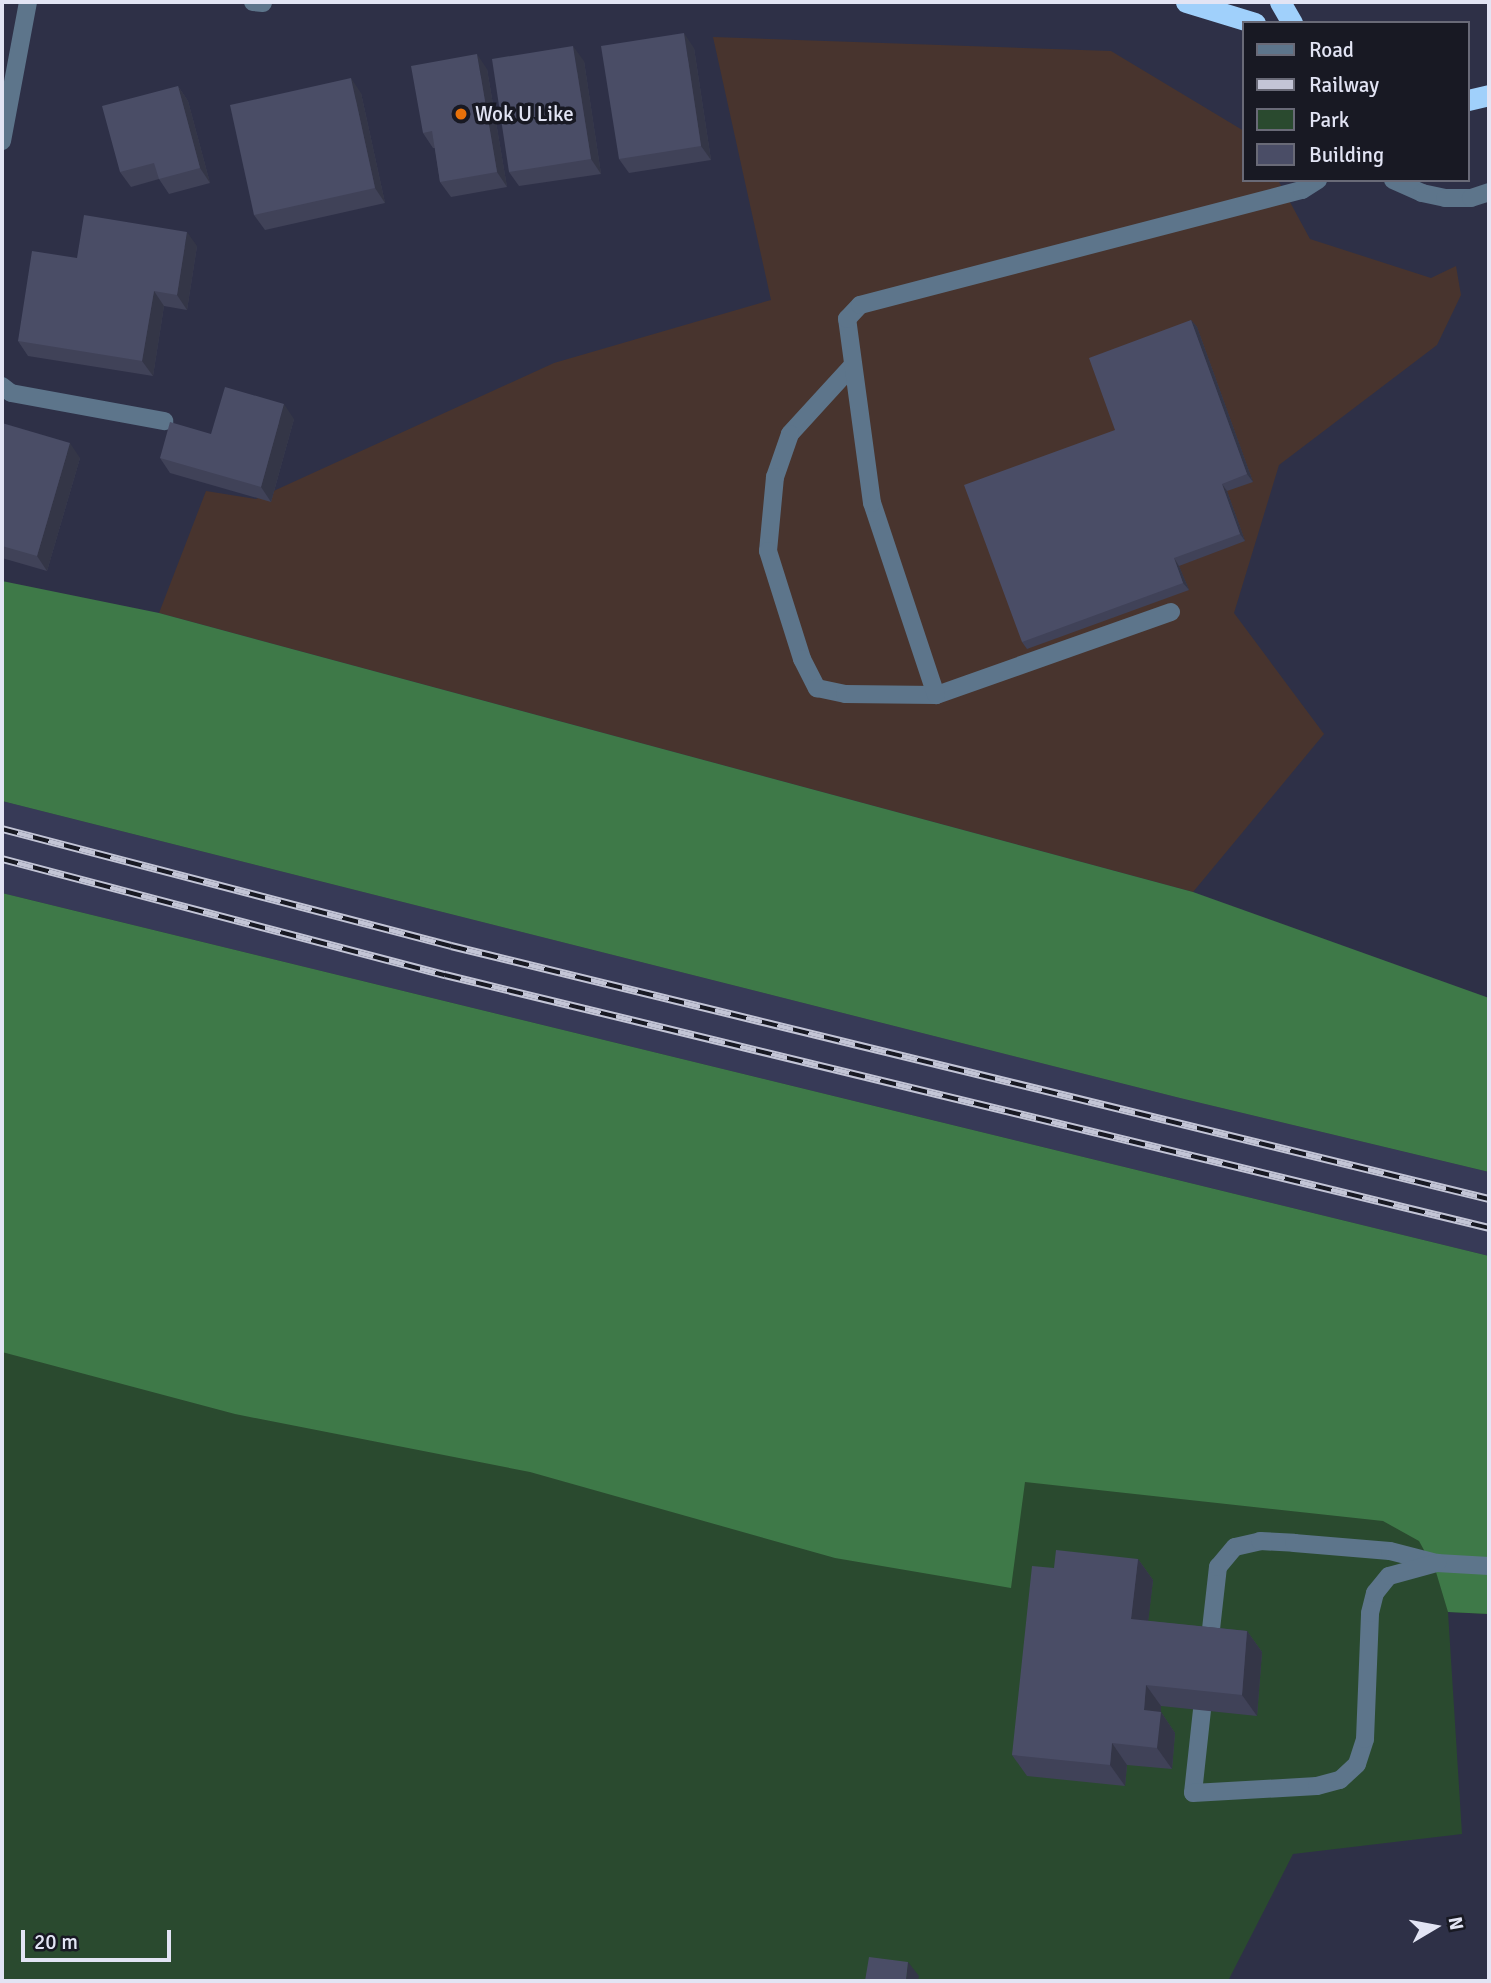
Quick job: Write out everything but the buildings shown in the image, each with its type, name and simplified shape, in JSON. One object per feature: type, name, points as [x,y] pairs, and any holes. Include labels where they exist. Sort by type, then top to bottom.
[{"type":"highway","points":[[1186,2],[1248,21]]},
{"type":"highway","points":[[1280,2],[1291,21]]},
{"type":"highway","points":[[1470,100],[1489,95]]},
{"type":"street","points":[[2,141],[28,2]]},
{"type":"street","points":[[936,695],[872,503],[847,320],[860,305],[1302,190],[1315,182]]},
{"type":"street","points":[[1397,182],[1422,193],[1445,198],[1471,198],[1489,203]]},
{"type":"street","points":[[1471,198],[1489,192]]},
{"type":"street","points":[[852,366],[790,434],[775,477],[768,551],[802,659],[817,688],[845,694],[936,695],[1171,612]]},
{"type":"street","points":[[2,386],[11,393],[164,421]]},
{"type":"street","points":[[1209,1647],[1218,1567],[1235,1547],[1260,1542],[1390,1551],[1437,1563],[1489,1566]]},
{"type":"street","points":[[1202,1710],[1193,1793],[1317,1786],[1340,1780],[1357,1764],[1365,1739],[1370,1613],[1375,1593],[1389,1576],[1437,1563]]},
{"type":"shaded area","points":[[713,37],[1111,51],[1242,130],[1242,182],[1279,182],[1310,239],[1431,278],[1456,266],[1461,295],[1437,345],[1279,465],[1234,613],[1324,734],[1193,892],[159,613],[206,491],[256,499],[554,363],[771,300]]},
{"type":"shaded area","points":[[2,801],[1180,1098],[1489,1172],[1489,1256],[2,893]]},
{"type":"green space","points":[[2,581],[159,613],[1193,892],[1489,998],[1489,1172],[1180,1098],[2,801]]},
{"type":"green space","points":[[2,893],[1489,1256],[1489,1614],[1448,1612],[1436,1572],[1419,1541],[1383,1521],[1025,1482],[1011,1588],[835,1558],[530,1472],[235,1414],[2,1352]]},
{"type":"green space","points":[[2,955],[1489,1326],[1489,1614],[1448,1612],[1462,1834],[1293,1854],[1228,1981],[2,1981]]},
{"type":"railway","points":[[2,829],[451,946],[1489,1199]]},
{"type":"railway","points":[[2,859],[445,975],[1489,1228]]},
{"type":"place","name":"Wok U Like","points":[[461,114]]}]
